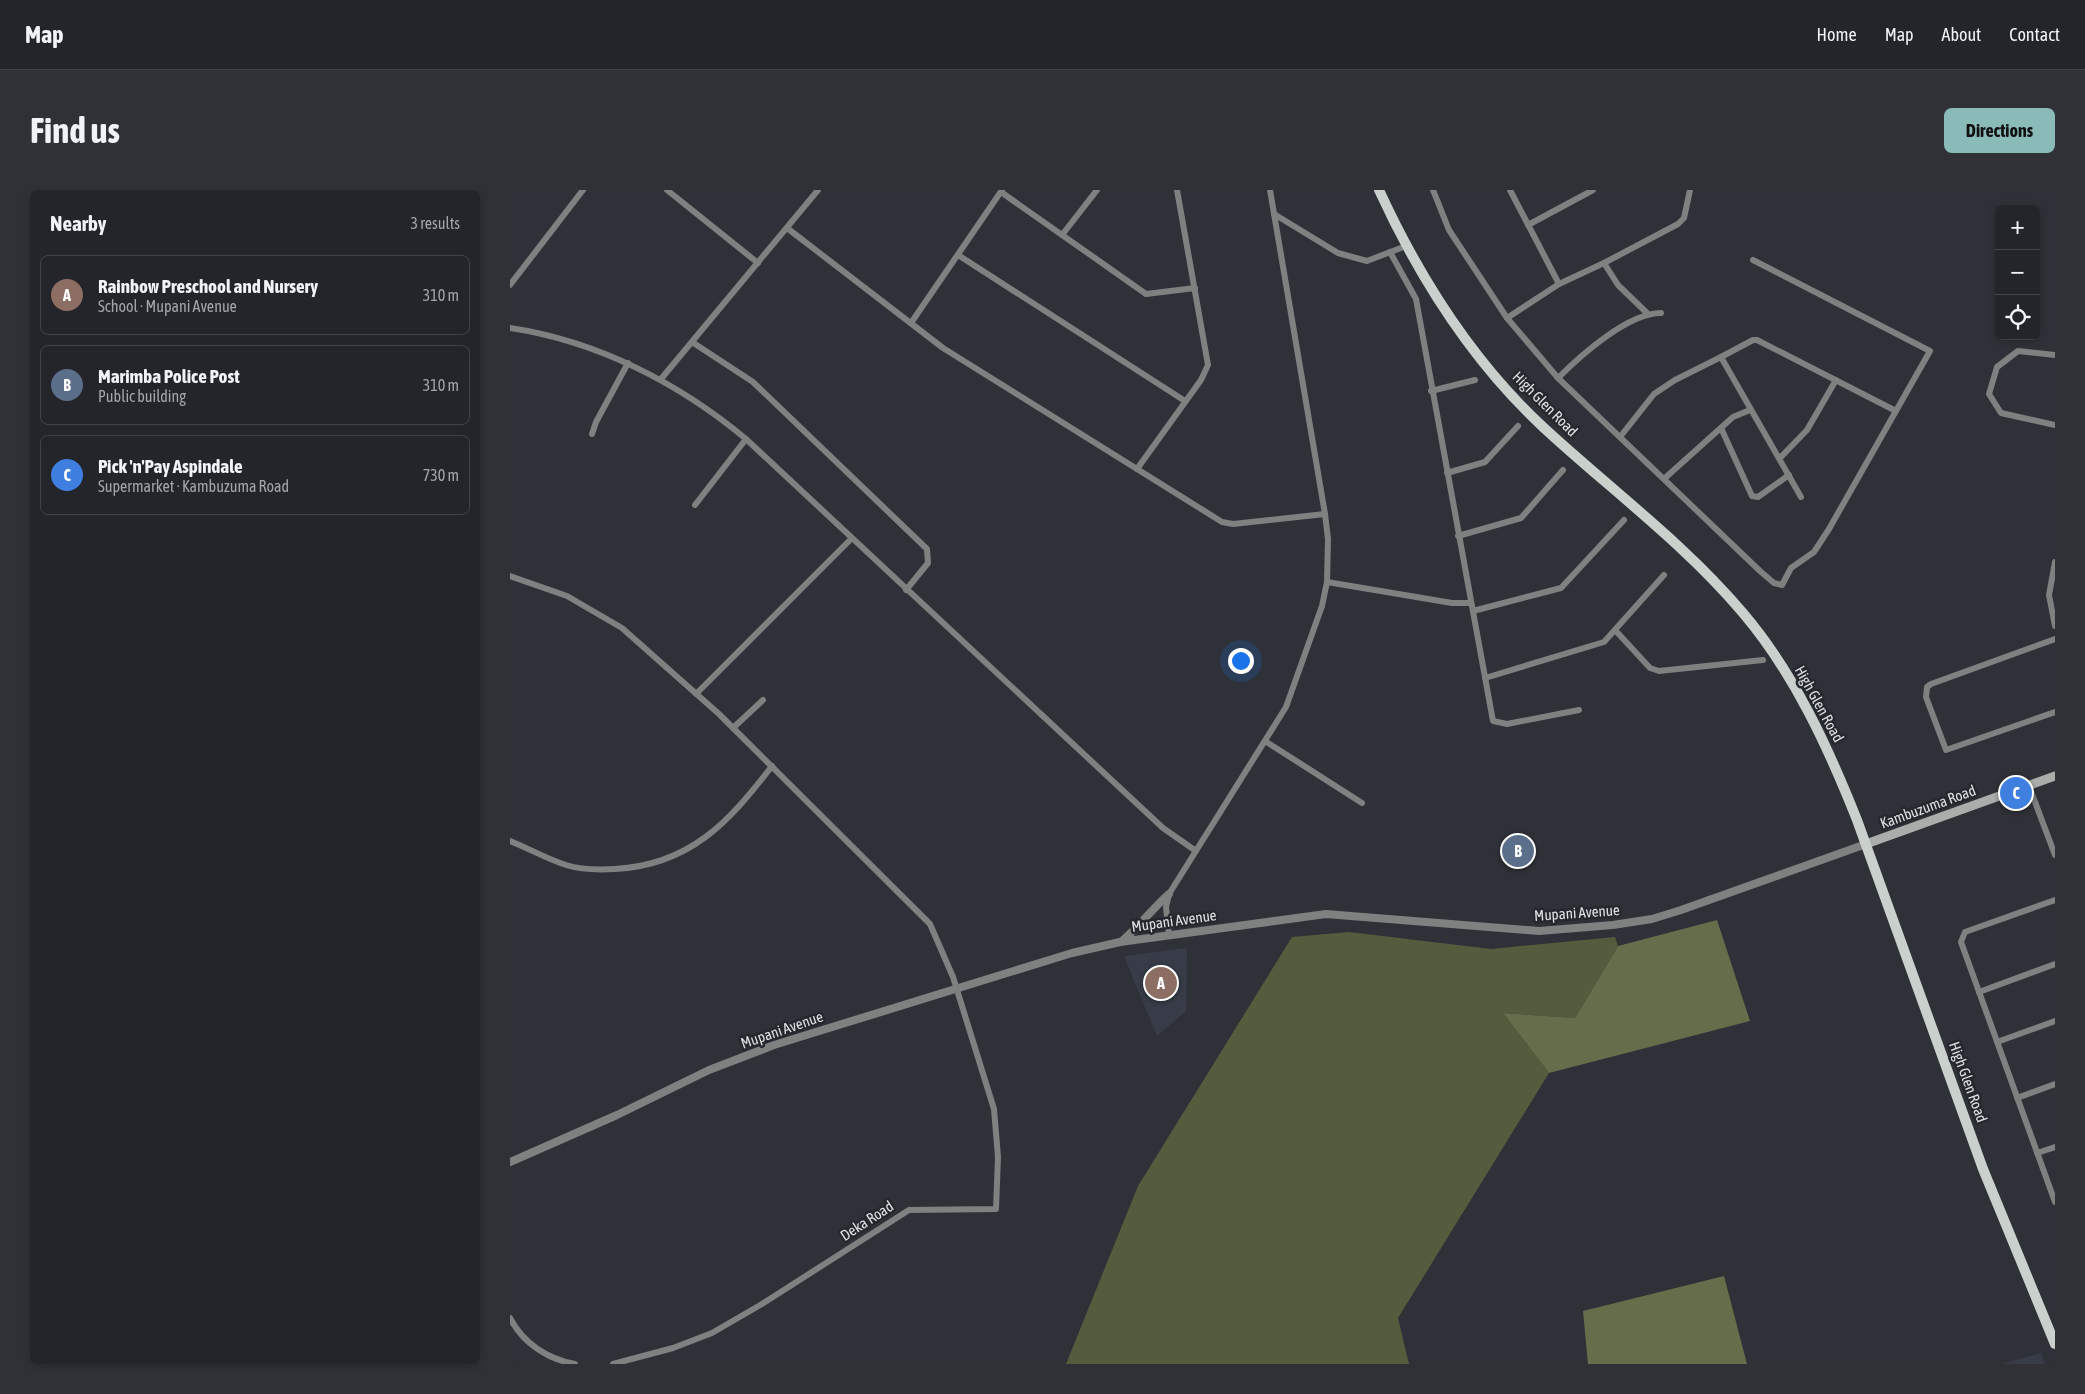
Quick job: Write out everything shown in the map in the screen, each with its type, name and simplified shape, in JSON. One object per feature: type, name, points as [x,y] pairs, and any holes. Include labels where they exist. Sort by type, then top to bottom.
[{"type":"main road","name":"High Glen Road","points":[[1379,190],[1406,246],[1434,295],[1502,383],[1541,425],[1697,562],[1744,614],[1765,642],[1809,712],[1839,775],[1866,844],[1983,1169],[2055,1344]]},
{"type":"main road","name":"Kambuzuma Road","points":[[1866,844],[2055,776]]},
{"type":"street","points":[[510,285],[583,190]]},
{"type":"street","points":[[667,190],[758,263]]},
{"type":"street","points":[[661,379],[818,190]]},
{"type":"street","points":[[1062,235],[1097,190]]},
{"type":"street","points":[[1137,469],[1186,401],[1208,365],[1177,190]]},
{"type":"street","points":[[1120,942],[1134,931],[1168,894],[1286,707],[1322,606],[1326,582],[1328,539],[1325,514],[1270,190]]},
{"type":"street","points":[[1433,190],[1449,230],[1507,318],[1558,378],[1665,478],[1760,571],[1774,583],[1782,585],[1791,568],[1814,552],[1830,530],[1896,410],[1930,354],[1929,350],[1753,260]]},
{"type":"street","points":[[1510,190],[1558,284]]},
{"type":"street","points":[[1528,225],[1593,190]]},
{"type":"street","points":[[1507,318],[1558,284],[1604,263],[1682,221],[1690,190]]},
{"type":"street","points":[[911,323],[1002,191],[1146,294],[1150,296],[1195,288]]},
{"type":"street","points":[[1274,214],[1338,253],[1367,261],[1406,246]]},
{"type":"street","points":[[787,228],[943,348],[1222,522],[1325,514]]},
{"type":"street","points":[[1390,252],[1416,299],[1431,391],[1493,722],[1499,724],[1579,710]]},
{"type":"street","points":[[958,255],[1186,401]]},
{"type":"street","points":[[1604,263],[1618,285],[1648,313]]},
{"type":"street","points":[[1558,378],[1588,349],[1648,313],[1661,313]]},
{"type":"street","points":[[510,328],[537,332],[628,363],[661,379],[712,410],[746,439],[1163,828],[1196,851]]},
{"type":"street","points":[[1620,437],[1654,394],[1675,380],[1753,340],[1758,340],[1896,410]]},
{"type":"street","points":[[692,342],[753,382],[927,549],[928,563],[906,590]]},
{"type":"street","points":[[2055,355],[2018,351],[1997,367],[1990,394],[2001,413],[2055,425]]},
{"type":"street","points":[[1722,357],[1750,410],[1801,496]]},
{"type":"street","points":[[592,434],[596,422],[628,363]]},
{"type":"street","points":[[1431,391],[1475,380]]},
{"type":"street","points":[[1780,458],[1806,430],[1836,380]]},
{"type":"street","points":[[1665,478],[1738,413],[1750,410]]},
{"type":"street","points":[[1447,473],[1485,462],[1518,426]]},
{"type":"street","points":[[1721,428],[1752,496],[1758,496],[1789,474]]},
{"type":"street","points":[[695,505],[746,439]]},
{"type":"street","points":[[1458,536],[1521,518],[1563,470]]},
{"type":"street","points":[[1473,611],[1561,588],[1624,520]]},
{"type":"street","points":[[696,694],[851,539]]},
{"type":"street","points":[[2055,562],[2049,596],[2055,626]]},
{"type":"street","points":[[1485,678],[1604,642],[1664,575]]},
{"type":"street","points":[[510,576],[567,596],[622,628],[733,728],[930,924],[957,989]]},
{"type":"street","points":[[1326,582],[1452,603],[1471,603]]},
{"type":"street","points":[[1614,630],[1650,668],[1659,671],[1763,660]]},
{"type":"street","points":[[2055,639],[1931,684],[1927,687],[1926,697],[1946,750],[2055,712]]},
{"type":"street","points":[[733,728],[763,700]]},
{"type":"street","points":[[1265,741],[1362,802]]},
{"type":"street","points":[[510,840],[566,865],[595,870],[628,868],[662,862],[712,833],[741,807],[772,766]]},
{"type":"street","points":[[2029,786],[2055,854]]},
{"type":"street","name":"Mupani Avenue","points":[[510,1162],[709,1070],[755,1052],[1072,953],[1120,942],[1326,914],[1539,931],[1613,926],[1652,919],[1681,910],[1866,844]]},
{"type":"street","points":[[1168,894],[1166,907],[1169,935]]},
{"type":"street","points":[[2055,900],[1965,932],[1961,942],[2055,1202]]},
{"type":"street","points":[[1979,992],[2055,964]]},
{"type":"street","name":"Deka Road","points":[[613,1364],[664,1351],[712,1332],[762,1304],[909,1210],[996,1209],[998,1157],[994,1109],[957,989]]},
{"type":"street","points":[[1997,1042],[2055,1021]]},
{"type":"street","points":[[2017,1098],[2055,1084]]},
{"type":"street","points":[[2037,1153],[2055,1147]]},
{"type":"street","points":[[510,1318],[517,1331],[533,1346],[563,1362],[575,1364]]},
{"type":"shaded area","points":[[1187,948],[1186,1011],[1157,1036],[1124,956]]},
{"type":"shaded area","points":[[2041,1353],[2045,1364],[2002,1364]]},
{"type":"green space","points":[[1717,920],[1750,1021],[1549,1073],[1503,1013],[1575,1018],[1618,946]]},
{"type":"green space","points":[[1349,932],[1491,949],[1615,937],[1618,946],[1575,1018],[1503,1013],[1549,1073],[1398,1318],[1409,1364],[1066,1364],[1138,1186],[1292,937]]},
{"type":"green space","points":[[1724,1276],[1747,1364],[1588,1364],[1583,1311]]},
{"type":"place","name":"Pick 'n'Pay Aspindale","points":[[2016,793]]},
{"type":"place","name":"Marimba Police Post","points":[[1518,851]]},
{"type":"place","name":"Rainbow Preschool and Nursery","points":[[1161,983]]}]
